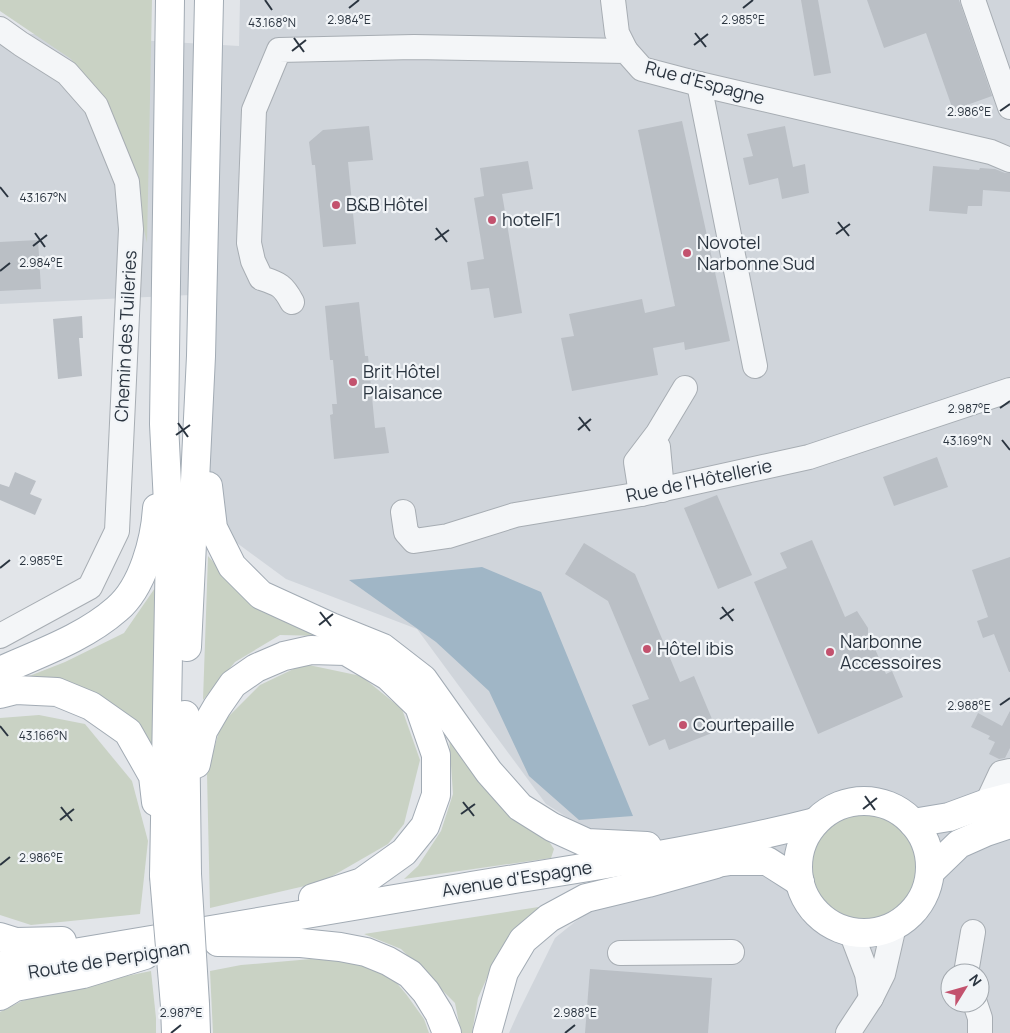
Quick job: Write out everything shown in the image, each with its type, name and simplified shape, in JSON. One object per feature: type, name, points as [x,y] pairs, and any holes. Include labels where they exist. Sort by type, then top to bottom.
[{"type":"main road","points":[[170,0],[164,424],[170,543],[176,875],[185,1005],[196,1033]]},
{"type":"main road","points":[[187,804],[185,683],[201,356],[209,0]]},
{"type":"main road","points":[[201,356],[204,443],[213,528],[232,566],[261,595],[383,648],[423,679],[489,772],[520,807],[552,827],[587,843],[641,845],[681,852]]},
{"type":"main road","points":[[0,671],[69,641],[92,628],[118,608],[132,592],[150,551],[156,519],[164,424]]},
{"type":"main road","points":[[176,875],[187,804],[203,731],[216,707],[233,684],[256,668],[284,656],[311,650],[346,651],[388,676],[419,706],[436,755],[436,795],[425,826],[404,852],[362,882],[217,935]]},
{"type":"main road","points":[[0,694],[16,690],[57,692],[91,706],[128,732],[153,776],[176,875]]},
{"type":"main road","points":[[913,823],[949,816],[998,800]]},
{"type":"main road","points":[[853,802],[874,802],[900,812],[913,823],[924,842],[929,856],[930,872],[922,899],[912,913],[894,926],[868,933],[851,932],[833,925],[813,910],[800,882],[798,861],[803,842],[816,822],[826,813],[853,802]]},
{"type":"main road","name":"Avenue d'Espagne","points":[[217,935],[681,852],[769,834],[816,822]]},
{"type":"main road","points":[[930,872],[960,844],[1010,824]]},
{"type":"main road","points":[[487,1033],[504,972],[523,940],[549,918],[586,898],[730,861]]},
{"type":"main road","name":"Avenue d'Espagne","points":[[217,935],[730,861],[767,861],[800,882]]},
{"type":"main road","points":[[217,935],[340,947],[366,952],[388,961],[410,974],[426,992],[439,1013],[447,1033]]},
{"type":"main road","name":"Route de Perpignan","points":[[0,977],[217,935]]},
{"type":"main road","points":[[0,937],[16,942],[153,946]]},
{"type":"main road","points":[[0,996],[14,988],[83,974],[153,946]]},
{"type":"main road","name":"Route de Perpignan","points":[[0,966],[153,946]]},
{"type":"main road","points":[[176,1033],[185,1005]]},
{"type":"street","points":[[613,0],[617,33],[626,51]]},
{"type":"street","points":[[972,0],[1010,106]]},
{"type":"street","name":"Chemin des Tuileries","points":[[0,29],[67,73],[96,106],[127,182],[131,229],[117,531],[90,587],[0,636]]},
{"type":"street","name":"Rue d'Espagne","points":[[292,302],[286,289],[261,278],[253,261],[250,243],[254,110],[279,50],[414,47],[626,51],[642,70],[991,152],[1010,160]]},
{"type":"street","points":[[699,84],[755,366]]},
{"type":"street","points":[[651,492],[636,462],[658,433],[685,388]]},
{"type":"street","name":"Rue de l'Hôtellerie","points":[[403,512],[406,532],[414,541],[448,536],[515,515],[651,492],[809,457],[1010,390]]},
{"type":"street","points":[[651,492],[658,447]]},
{"type":"street","points":[[998,800],[1001,774],[1010,771]]},
{"type":"street","points":[[848,1033],[871,998],[883,974],[894,926]]},
{"type":"street","points":[[851,932],[867,974],[871,998]]},
{"type":"street","points":[[968,963],[974,932]]},
{"type":"street","points":[[620,953],[732,952]]},
{"type":"street","points":[[978,1013],[980,1033]]},
{"type":"shaded area","points":[[240,0],[1010,0],[1010,1033],[509,1033],[555,938],[608,895],[592,833],[546,804],[417,629],[286,579],[185,505],[190,295],[0,304],[0,32],[239,46]]},
{"type":"green space","points":[[0,0],[152,0],[147,243],[134,188],[105,102],[71,59],[0,11]]},
{"type":"green space","points":[[208,556],[240,592],[323,636],[280,635],[235,662],[203,700]]},
{"type":"green space","points":[[155,588],[156,756],[138,735],[9,684],[65,662],[124,633]]},
{"type":"green space","points":[[304,664],[361,676],[402,709],[420,760],[404,824],[388,844],[322,882],[210,908],[207,774],[221,724],[260,685]]},
{"type":"green space","points":[[39,715],[85,724],[132,781],[148,841],[140,914],[31,925],[0,915],[0,718]]},
{"type":"green space","points":[[449,736],[548,840],[554,849],[551,858],[404,879],[418,866],[441,831],[453,794]]},
{"type":"green space","points":[[864,812],[885,816],[903,828],[915,846],[919,867],[915,888],[903,906],[885,918],[864,922],[843,918],[825,906],[813,888],[809,867],[813,846],[825,828],[843,816]]},
{"type":"green space","points":[[545,906],[525,919],[497,955],[478,998],[472,1033],[461,1033],[455,1003],[401,949],[364,934]]},
{"type":"green space","points":[[311,959],[359,962],[389,974],[424,1019],[429,1033],[213,1033],[210,971],[241,965]]},
{"type":"green space","points":[[151,971],[156,1033],[0,1033],[0,1012],[22,1001],[68,988]]},
{"type":"water","points":[[482,567],[541,592],[633,816],[579,820],[529,776],[489,691],[436,642],[349,580]]},
{"type":"building","points":[[801,0],[818,0],[831,73],[814,76]]},
{"type":"building","points":[[867,0],[959,0],[992,96],[953,110],[926,33],[884,48]]},
{"type":"building","name":"Novotel Narbonne Sud","points":[[682,121],[730,341],[685,350],[684,342],[653,348],[658,375],[572,391],[561,338],[574,336],[569,314],[642,299],[645,313],[675,306],[638,130]]},
{"type":"building","name":"B&B Hôtel","points":[[369,126],[373,160],[348,162],[356,244],[323,247],[315,165],[312,165],[309,142],[323,130]]},
{"type":"building","points":[[785,126],[793,167],[805,164],[809,193],[782,199],[778,178],[749,185],[743,158],[753,156],[747,134]]},
{"type":"building","name":"hotelF1","points":[[528,161],[533,189],[502,194],[522,313],[494,318],[489,288],[471,290],[467,262],[484,259],[474,198],[484,196],[480,168]]},
{"type":"building","points":[[933,166],[979,170],[980,168],[995,169],[1010,173],[1010,192],[983,190],[982,206],[968,206],[967,214],[929,211]]},
{"type":"building","points":[[38,240],[41,289],[0,291],[0,242]]},
{"type":"building","name":"Brit Hôtel Plaisance","points":[[359,302],[365,356],[368,356],[375,428],[385,427],[389,453],[334,459],[330,415],[333,414],[332,404],[337,404],[333,360],[330,360],[325,306]]},
{"type":"building","points":[[82,316],[83,338],[79,338],[82,376],[58,379],[53,319]]},
{"type":"building","points":[[937,457],[948,487],[894,506],[883,477]]},
{"type":"building","points":[[15,472],[36,481],[30,494],[42,499],[35,515],[0,500],[0,484],[9,487]]},
{"type":"building","points":[[717,495],[752,575],[718,589],[684,508]]},
{"type":"building","name":"Narbonne Accessoires","points":[[812,540],[845,617],[857,611],[868,628],[868,633],[886,674],[892,671],[903,697],[818,734],[754,582],[787,568],[780,553]]},
{"type":"building","name":"Hôtel ibis","points":[[584,543],[635,574],[680,682],[694,676],[717,731],[669,750],[665,739],[649,746],[632,705],[649,699],[608,601],[565,574]]},
{"type":"building","points":[[1010,557],[1009,672],[994,634],[983,638],[977,621],[988,617],[972,570]]},
{"type":"building","points":[[1010,711],[1010,748],[1005,758],[999,759],[989,754],[995,742],[988,739],[990,736],[971,727],[978,713],[1002,726]]},
{"type":"building","points":[[590,969],[712,978],[708,1033],[585,1033]]},
{"type":"place","name":"B&B Hôtel","points":[[336,205]]},
{"type":"place","name":"hotelF1","points":[[492,220]]},
{"type":"place","name":"Novotel Narbonne Sud","points":[[687,253]]},
{"type":"place","name":"Brit Hôtel Plaisance","points":[[353,382]]},
{"type":"place","name":"Hôtel ibis","points":[[647,649]]},
{"type":"place","name":"Narbonne Accessoires","points":[[830,652]]},
{"type":"place","name":"Courtepaille","points":[[683,725]]}]
